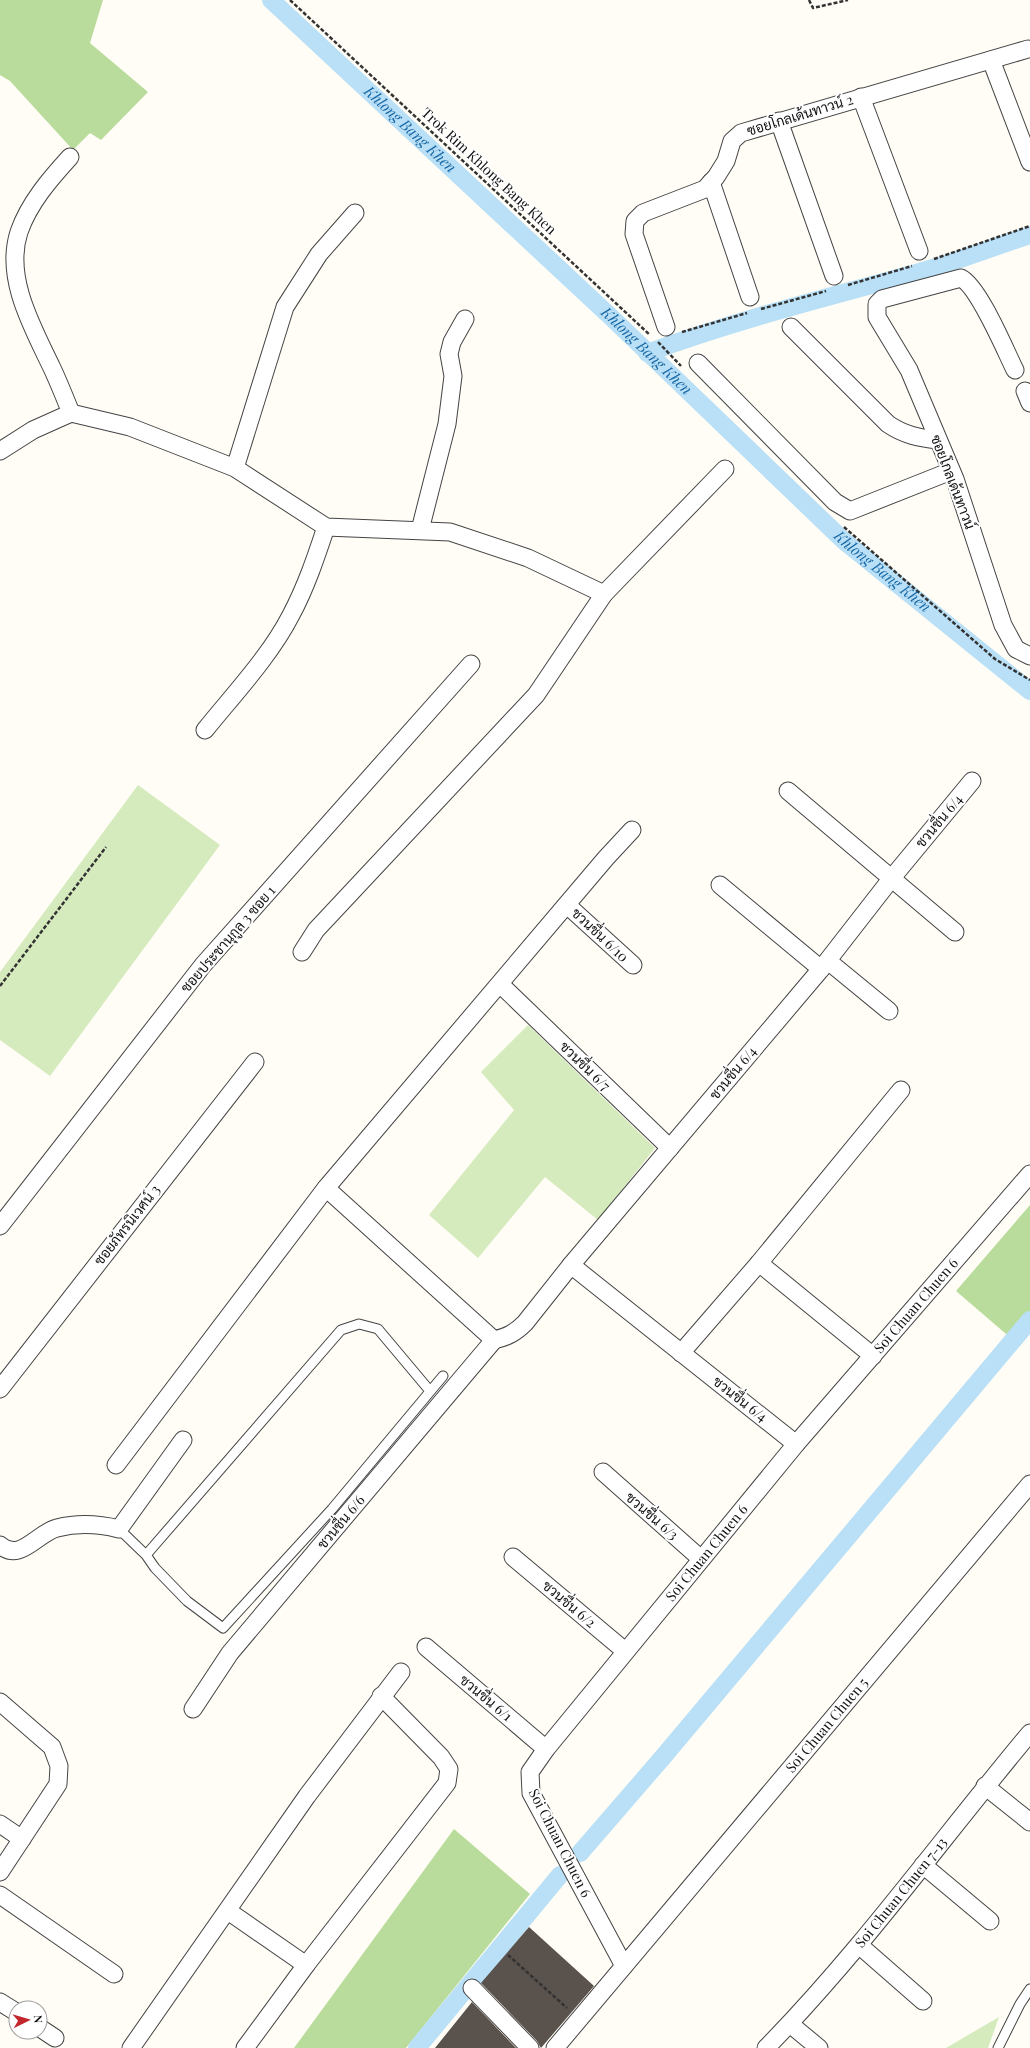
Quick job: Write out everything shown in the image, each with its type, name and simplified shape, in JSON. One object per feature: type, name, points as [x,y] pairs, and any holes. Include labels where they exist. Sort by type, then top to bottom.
[{"type":"street","name":"ซอยโกลเด้นทาวน์ 2","points":[[666,326],[634,234],[634,220],[643,213],[705,189],[726,161],[732,141],[741,133],[861,97],[1028,50]]},
{"type":"street","points":[[991,60],[1030,162]]},
{"type":"street","points":[[861,97],[919,251]]},
{"type":"street","points":[[779,121],[834,276]]},
{"type":"street","points":[[70,157],[48,180],[26,216],[19,233],[14,258],[24,303],[34,332],[71,413]]},
{"type":"street","points":[[711,182],[750,297]]},
{"type":"street","points":[[235,468],[285,307],[319,254],[355,213]]},
{"type":"street","name":"ซอยโกลเด้นทาวน์","points":[[1015,370],[976,293],[968,281],[961,278],[882,299],[877,304],[877,317],[909,370],[951,471],[1003,625],[1016,649],[1030,656]]},
{"type":"street","points":[[420,530],[447,424],[453,376],[449,354],[452,342],[465,319]]},
{"type":"street","points":[[791,327],[888,424],[900,432],[919,438],[938,440]]},
{"type":"street","points":[[698,363],[835,502],[850,511],[951,471]]},
{"type":"street","points":[[0,451],[33,430],[71,413],[130,427],[235,468],[326,527],[450,532],[528,558],[604,594]]},
{"type":"street","points":[[302,952],[316,930],[536,695],[604,594],[725,469]]},
{"type":"street","points":[[205,730],[268,651],[291,616],[308,578],[326,527]]},
{"type":"street","name":"ซอยประชานุกูล 3 ซอย 1","points":[[0,1226],[203,965],[471,664]]},
{"type":"street","name":"ชวนชื่น 6/4","points":[[494,1340],[507,1337],[517,1331],[571,1264],[824,965],[891,879],[972,781]]},
{"type":"street","points":[[788,790],[955,932]]},
{"type":"street","points":[[116,1465],[326,1188],[632,830]]},
{"type":"street","points":[[720,885],[824,965],[889,1011]]},
{"type":"street","name":"ชวนชื่น 6/10","points":[[567,905],[633,965]]},
{"type":"street","name":"ชวนชื่น 6/7","points":[[500,984],[670,1148]]},
{"type":"street","name":"ซอยภัทรนิเวศน์ 3","points":[[0,1389],[255,1062]]},
{"type":"street","points":[[681,1353],[759,1263],[901,1090]]},
{"type":"street","name":"Soi Chuan Chuen 6","points":[[624,1966],[532,1793],[530,1772],[546,1749],[625,1651],[796,1444],[1030,1174]]},
{"type":"street","points":[[326,1188],[494,1340]]},
{"type":"street","points":[[759,1263],[873,1356]]},
{"type":"street","name":"ชวนชื่น 6/4","points":[[571,1264],[796,1444]]},
{"type":"street","name":"ชวนชื่น 6/6","points":[[193,1709],[230,1654],[494,1340]]},
{"type":"street","points":[[0,1545],[6,1550],[15,1551],[55,1528],[74,1526],[104,1526],[118,1529],[183,1440]]},
{"type":"street","name":"ชวนชื่น 6/3","points":[[603,1472],[701,1559]]},
{"type":"street","name":"Soi Chuan Chuen 5","points":[[564,2045],[580,2020],[624,1966],[1030,1484]]},
{"type":"street","name":"ชวนชื่น 6/2","points":[[513,1557],[625,1651]]},
{"type":"street","name":"ชวนชื่น 6/1","points":[[426,1647],[546,1749]]},
{"type":"street","points":[[131,2048],[228,1912],[308,1796],[381,1696],[401,1672]]},
{"type":"street","points":[[245,2048],[306,1965],[447,1783],[449,1769],[441,1757],[381,1696]]},
{"type":"street","points":[[0,1702],[52,1747],[59,1766],[58,1784],[0,1872]]},
{"type":"street","name":"Soi Chuan Chuen 7-13","points":[[766,2048],[790,2024],[859,1945],[985,1786],[1030,1733]]},
{"type":"street","points":[[985,1786],[1030,1822]]},
{"type":"street","points":[[0,1824],[22,1839]]},
{"type":"street","points":[[923,1864],[990,1921]]},
{"type":"street","points":[[0,1895],[114,1974]]},
{"type":"street","points":[[228,1912],[306,1965]]},
{"type":"street","points":[[859,1945],[923,2001]]},
{"type":"street","points":[[472,1988],[530,2048]]},
{"type":"street","points":[[790,2024],[819,2048]]},
{"type":"street","points":[[48,2033],[55,2038]]},
{"type":"lane","points":[[146,1555],[341,1330],[359,1324],[378,1329],[430,1391]]},
{"type":"lane","points":[[118,1529],[146,1555],[155,1568],[187,1600],[223,1628],[332,1509],[443,1376]]},
{"type":"lane","points":[[998,2048],[1020,2004],[1030,1989]]},
{"type":"path","name":"Trok Rim Khlong Bang Khen","points":[[290,0],[673,358]]},
{"type":"path","points":[[809,0],[813,8],[848,0]]},
{"type":"path","points":[[0,986],[106,847]]},
{"type":"path","points":[[508,1955],[580,2020]]},
{"type":"green space","points":[[0,0],[103,0],[90,43],[148,92],[101,140],[90,133],[73,150],[10,81],[0,75]]},
{"type":"green space","points":[[138,785],[220,845],[50,1076],[0,1040],[0,972]]},
{"type":"green space","points":[[528,1025],[655,1148],[598,1220],[545,1177],[478,1258],[429,1215],[514,1110],[481,1072]]},
{"type":"green space","points":[[1030,1205],[1030,1329],[1020,1346],[956,1291]]},
{"type":"green space","points":[[454,1829],[530,1894],[406,2048],[294,2048]]},
{"type":"green space","points":[[999,2017],[988,2048],[946,2048]]},
{"type":"building","points":[[529,1927],[594,1986],[541,2048],[537,2041],[481,1983]]},
{"type":"building","points":[[472,2002],[516,2048],[435,2048]]},
{"type":"waterway","name":"Khlong Bang Khen","points":[[271,0],[612,318],[844,541],[1030,691]]},
{"type":"waterway","points":[[647,353],[745,321],[924,271],[1030,235]]},
{"type":"waterway","points":[[580,1853],[663,1757],[1030,1320]]},
{"type":"waterway","points":[[417,2048],[560,1875]]}]
